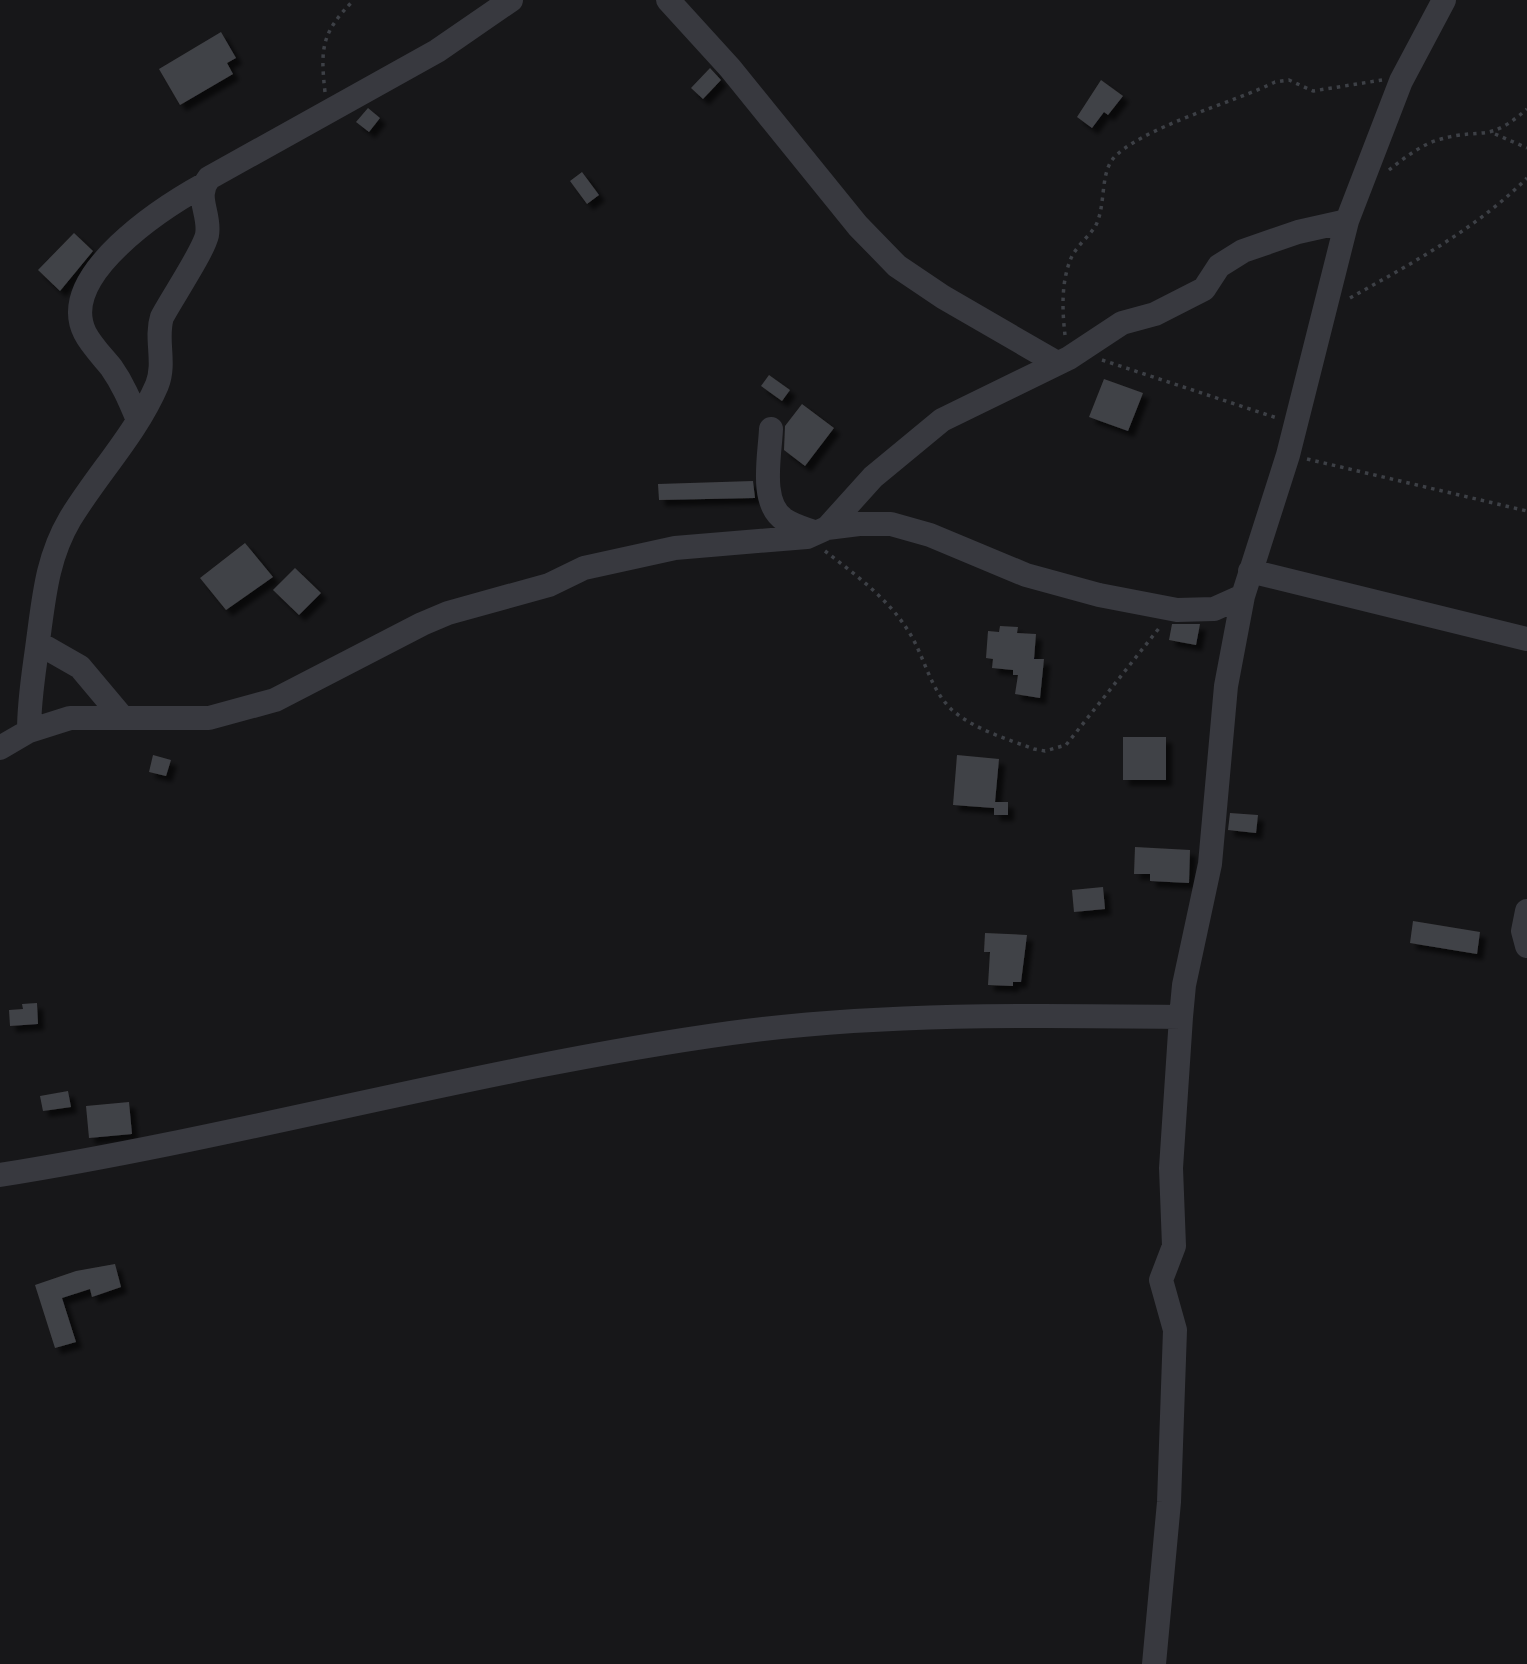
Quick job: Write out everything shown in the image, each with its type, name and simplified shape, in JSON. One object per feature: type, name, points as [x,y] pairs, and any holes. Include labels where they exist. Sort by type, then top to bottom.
[{"type":"street","points":[[29,731],[30,685],[47,573],[54,549],[71,518],[138,420],[160,374],[158,329],[162,317],[206,237],[202,197],[205,184],[209,178],[437,51],[511,0]]},
{"type":"street","points":[[668,0],[730,68],[858,226],[897,266],[943,297],[1069,358]]},
{"type":"street","points":[[1154,1664],[1169,1502],[1175,1342],[1173,1316],[1161,1280],[1174,1246],[1171,1168],[1184,985],[1210,864],[1226,687],[1242,596],[1288,455],[1347,221],[1401,81],[1444,0]]},
{"type":"street","points":[[138,420],[126,391],[85,332],[81,320],[85,296],[98,268],[113,248],[205,184]]},
{"type":"street","points":[[817,533],[880,470],[942,421],[1069,358],[1122,323],[1155,314],[1204,289],[1219,266],[1243,251],[1298,232],[1347,221]]},
{"type":"street","points":[[771,429],[769,492],[772,508],[785,520],[817,533]]},
{"type":"street","points":[[0,748],[29,731],[70,718],[209,718],[275,700],[422,624],[448,613],[549,584],[584,568],[675,548],[817,533],[859,524],[891,524],[930,535],[1026,575],[1099,595],[1177,610],[1214,609],[1242,596]]},
{"type":"street","points":[[1250,571],[1527,639]]},
{"type":"street","points":[[38,643],[80,667],[121,717]]},
{"type":"street","points":[[1527,911],[1523,931],[1527,946]]},
{"type":"street","points":[[0,1175],[99,1159],[472,1081],[732,1033],[845,1023],[1052,1015],[1181,1017]]},
{"type":"path","points":[[331,112],[323,76],[326,38],[335,18],[354,0]]},
{"type":"path","points":[[1296,424],[1069,358],[1062,305],[1068,268],[1073,255],[1095,227],[1101,213],[1111,162],[1120,153],[1166,128],[1275,82],[1289,80],[1313,91],[1363,81],[1401,81]]},
{"type":"path","points":[[1384,173],[1425,145],[1442,138],[1493,133],[1508,125],[1527,109]]},
{"type":"path","points":[[1493,133],[1527,148]]},
{"type":"path","points":[[1324,312],[1417,260],[1477,221],[1527,178]]},
{"type":"path","points":[[1288,455],[1527,511]]},
{"type":"path","points":[[817,533],[890,607],[913,639],[935,689],[953,711],[970,723],[1034,749],[1045,751],[1066,745],[1125,668],[1177,610]]},
{"type":"building","points":[[221,32],[236,58],[227,63],[233,74],[180,105],[159,69]]},
{"type":"building","points":[[710,68],[721,80],[703,99],[691,88]]},
{"type":"building","points":[[1101,80],[1123,96],[1108,115],[1104,112],[1092,128],[1077,117]]},
{"type":"building","points":[[368,108],[380,118],[369,132],[356,122]]},
{"type":"building","points":[[582,172],[599,195],[587,204],[570,181]]},
{"type":"building","points":[[74,233],[93,251],[60,291],[38,270]]},
{"type":"building","points":[[769,375],[790,390],[782,401],[761,386]]},
{"type":"building","points":[[1104,379],[1143,393],[1128,431],[1089,417]]},
{"type":"building","points":[[802,404],[834,428],[805,466],[784,450],[785,426]]},
{"type":"building","points":[[753,481],[755,498],[659,500],[658,484]]},
{"type":"building","points":[[245,543],[273,577],[226,610],[200,578]]},
{"type":"building","points":[[295,568],[321,593],[299,615],[273,590]]},
{"type":"building","points":[[1172,624],[1200,624],[1196,645],[1169,640]]},
{"type":"building","points":[[1000,626],[1018,627],[1017,633],[1036,634],[1034,659],[1044,659],[1040,698],[1015,694],[1018,675],[1013,675],[1013,670],[992,668],[993,659],[986,658],[988,631],[999,632]]},
{"type":"building","points":[[1123,737],[1166,737],[1166,780],[1123,780]]},
{"type":"building","points":[[153,755],[171,760],[166,776],[149,772]]},
{"type":"building","points":[[957,755],[999,759],[995,802],[1008,802],[1008,815],[994,815],[994,808],[953,805]]},
{"type":"building","points":[[1230,813],[1258,815],[1256,833],[1228,830]]},
{"type":"building","points":[[1135,847],[1190,850],[1189,883],[1150,881],[1150,874],[1134,874]]},
{"type":"building","points":[[1103,887],[1105,909],[1074,912],[1072,890]]},
{"type":"building","points":[[1413,921],[1480,932],[1477,954],[1410,943]]},
{"type":"building","points":[[985,933],[1027,935],[1021,982],[1013,982],[1013,986],[988,985],[990,952],[984,952]]},
{"type":"building","points":[[37,1003],[38,1024],[10,1026],[9,1010],[23,1009],[22,1004]]},
{"type":"building","points":[[68,1091],[71,1107],[43,1111],[40,1096]]},
{"type":"building","points":[[129,1102],[132,1134],[89,1138],[86,1106]]},
{"type":"building","points":[[115,1264],[121,1287],[92,1297],[90,1289],[62,1298],[76,1342],[55,1348],[35,1285],[76,1271]]}]
